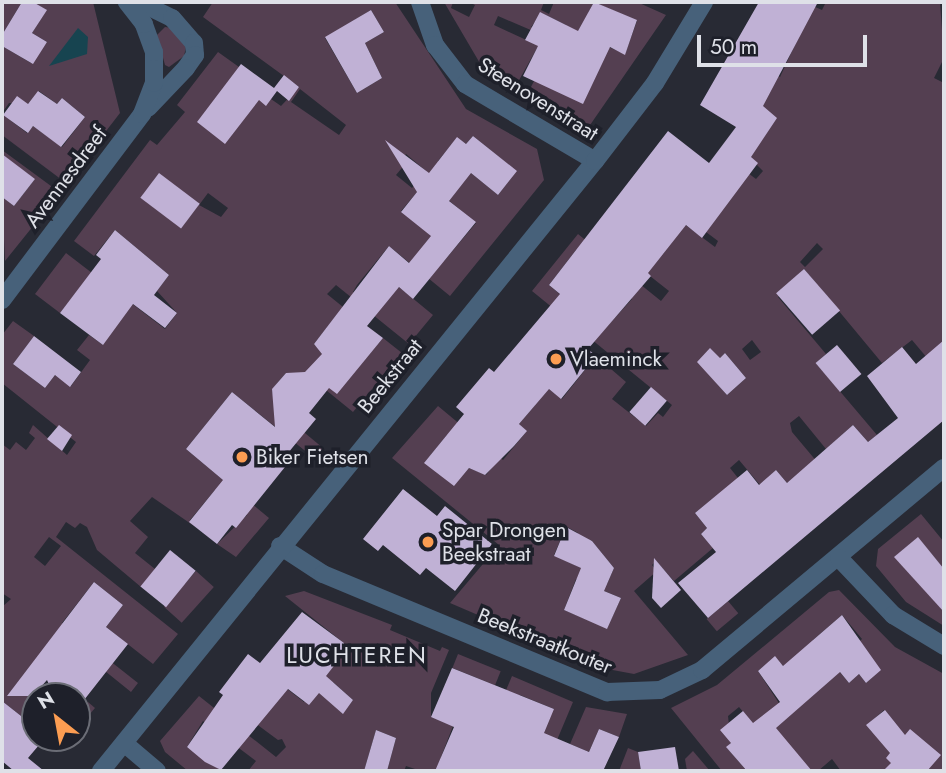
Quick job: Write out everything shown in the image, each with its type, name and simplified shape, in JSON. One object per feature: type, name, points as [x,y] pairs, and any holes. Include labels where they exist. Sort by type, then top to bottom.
[{"type":"street","name":"Avennesdreef","points":[[127,2],[144,24],[154,52],[154,83],[142,114]]},
{"type":"street","name":"Avennesdreef","points":[[2,300],[142,114],[195,55],[194,43],[172,18],[139,2]]},
{"type":"street","name":"Steenovenstraat","points":[[420,2],[435,45],[464,84],[595,161]]},
{"type":"street","name":"Beekstraat","points":[[101,771],[280,546],[595,161],[655,83],[704,2]]},
{"type":"street","name":"Beekstraatkouter","points":[[280,546],[323,574],[607,692],[660,690],[702,670],[944,468]]},
{"type":"street","points":[[839,558],[893,615],[944,646]]},
{"type":"street","points":[[124,743],[158,771]]},
{"type":"shaded area","points":[[2,2],[22,2],[2,35]]},
{"type":"shaded area","points":[[33,2],[93,2],[120,113],[66,183],[2,135],[2,114],[27,133],[33,126],[62,147],[85,117],[62,98],[57,104],[39,91],[28,104],[9,103],[2,113],[2,46],[31,63],[47,42],[32,33],[46,10]]},
{"type":"shaded area","points":[[213,2],[395,2],[466,109],[537,149],[544,180],[450,296],[389,246],[353,292],[366,302],[399,287],[433,315],[409,344],[336,285],[327,294],[343,307],[314,344],[350,377],[383,338],[402,353],[353,412],[305,373],[286,373],[278,382],[272,390],[276,409],[323,448],[314,458],[232,392],[186,449],[269,518],[236,557],[217,544],[247,515],[215,490],[190,520],[194,526],[152,497],[130,521],[148,537],[135,553],[155,569],[141,587],[97,550],[87,527],[80,523],[75,528],[66,522],[56,537],[178,634],[153,664],[106,627],[123,605],[94,582],[62,623],[138,683],[131,692],[100,667],[49,644],[43,682],[21,682],[21,716],[2,701],[2,607],[11,599],[2,593],[2,444],[10,450],[16,442],[26,450],[35,438],[29,433],[33,425],[67,455],[76,442],[2,383],[2,335],[13,321],[34,336],[13,364],[45,388],[55,375],[71,386],[90,360],[77,350],[89,335],[103,345],[82,285],[60,313],[35,294],[66,253],[165,329],[177,313],[157,291],[169,275],[115,230],[94,256],[74,241],[150,140],[157,145],[185,112],[177,105],[218,52],[239,67],[266,105],[271,99],[281,106],[299,87],[203,17]],"holes":[[[371,10],[384,32],[365,43],[382,78],[357,93],[325,38]],[[300,89],[346,125],[339,135],[291,102]],[[473,136],[516,171],[498,195],[471,173],[438,161],[457,138],[466,144]],[[406,154],[426,171],[412,188],[396,175],[406,163],[402,160]],[[418,191],[441,194],[476,223],[444,261],[424,245],[433,234],[401,211]],[[208,193],[228,208],[221,217],[199,205]],[[49,537],[61,546],[45,566],[34,557]]]},
{"type":"shaded area","points":[[444,2],[453,2],[451,8],[469,17],[475,5],[469,2],[544,2],[541,10],[549,14],[554,2],[594,2],[637,2],[666,15],[588,128],[526,97],[534,81],[586,71],[537,48],[513,91],[488,77]],"holes":[[[594,2],[637,21],[625,54],[597,42],[588,13]],[[542,13],[566,25],[560,37],[531,27]],[[498,16],[540,34],[535,44],[494,25]]]},
{"type":"shaded area","points":[[772,2],[804,2],[822,10],[826,2],[940,2],[944,58],[934,78],[944,83],[944,378],[912,340],[882,363],[804,269],[778,297],[826,354],[816,363],[877,435],[868,442],[853,425],[826,449],[799,416],[790,423],[792,432],[818,463],[803,475],[787,483],[776,470],[760,485],[739,460],[730,468],[750,493],[728,512],[715,497],[695,513],[707,528],[701,534],[713,548],[674,581],[656,561],[652,565],[657,571],[634,591],[688,655],[634,674],[602,668],[450,603],[499,545],[392,458],[438,406],[503,460],[526,432],[519,424],[535,405],[518,390],[531,375],[562,399],[596,356],[626,382],[612,399],[646,426],[658,413],[663,417],[672,405],[532,291],[578,234],[661,301],[669,291],[636,265],[653,246],[663,254],[683,223],[715,247],[718,241],[706,232],[725,206],[696,184],[710,166],[739,185],[748,173],[756,179],[763,171],[743,151],[751,133],[762,140],[776,118],[718,77],[731,51],[780,77],[806,21]],"holes":[[[817,243],[823,249],[805,267],[800,262]],[[576,250],[632,299],[603,331],[549,285]],[[752,340],[761,352],[750,360],[742,349]],[[725,353],[746,378],[727,395],[707,372]],[[447,435],[483,465],[488,460],[494,465],[486,475],[469,468],[454,485],[425,462]],[[560,523],[578,533],[572,544],[554,534]],[[591,540],[614,568],[607,584],[599,581],[597,588],[621,598],[607,628],[564,610],[576,579],[587,583],[592,573],[554,555],[560,541],[582,550]]]},
{"type":"shaded area","points":[[165,27],[173,28],[186,47],[184,56],[169,67],[165,65],[157,35]]},
{"type":"shaded area","points":[[2,150],[51,186],[54,200],[5,261],[2,197],[14,206],[35,179],[8,160],[2,168]]},
{"type":"shaded area","points":[[921,514],[944,542],[944,569],[918,538],[895,557],[937,602],[944,596],[944,626],[906,602],[876,566],[878,549]]},
{"type":"shaded area","points":[[196,571],[214,587],[182,623],[164,607]]},
{"type":"shaded area","points":[[839,590],[895,647],[944,674],[944,771],[841,771],[832,759],[818,771],[760,771],[779,755],[739,707],[728,716],[731,743],[727,748],[747,771],[722,771],[671,708],[717,685],[829,592]],"holes":[[[842,615],[862,639],[852,648],[880,670],[866,683],[859,674],[849,683],[813,640]],[[775,657],[783,666],[788,717],[758,671]],[[884,710],[890,717],[872,732],[867,725]]]},
{"type":"shaded area","points":[[304,591],[392,625],[390,630],[440,651],[442,647],[449,650],[431,693],[431,716],[453,726],[441,757],[472,770],[512,676],[573,702],[544,771],[511,771],[483,760],[480,767],[490,771],[421,771],[406,766],[404,771],[387,771],[396,738],[376,730],[364,771],[248,771],[256,761],[203,721],[187,747],[222,771],[188,771],[165,752],[160,741],[199,696],[276,757],[286,747],[282,739],[278,740],[251,720],[269,675],[304,702],[344,653],[340,640],[285,596]],"holes":[[[333,682],[353,700],[343,713]],[[520,695],[554,709],[506,729]]]},
{"type":"shaded area","points":[[728,601],[738,613],[717,631],[707,619]]},
{"type":"shaded area","points":[[458,654],[501,671],[495,685],[452,668]]},
{"type":"shaded area","points":[[586,707],[627,714],[619,737],[599,729],[589,752],[570,744]]},
{"type":"shaded area","points":[[628,748],[638,752],[641,771],[619,771]]},
{"type":"shaded area","points":[[693,751],[710,771],[687,771],[685,759]]},
{"type":"water","points":[[78,28],[88,37],[87,54],[49,66]]},
{"type":"building","points":[[22,2],[33,2],[47,10],[32,33],[47,42],[33,64],[2,46],[2,35]]},
{"type":"building","points":[[594,2],[637,20],[625,55],[610,47],[583,104],[523,76],[538,46],[525,40],[540,12],[578,31]]},
{"type":"building","points":[[759,2],[818,2],[763,106],[777,118],[751,157],[758,163],[702,238],[686,225],[648,273],[651,276],[588,349],[596,356],[561,399],[549,389],[519,424],[527,431],[514,446],[485,475],[469,468],[454,486],[424,463],[464,414],[456,407],[489,368],[494,372],[560,294],[549,285],[668,131],[709,163],[736,127],[700,105]]},
{"type":"building","points":[[371,10],[384,32],[365,43],[382,78],[357,93],[325,37]]},
{"type":"building","points":[[241,64],[274,88],[284,75],[299,87],[289,101],[277,91],[266,106],[259,100],[225,144],[197,122]]},
{"type":"building","points":[[38,91],[57,104],[62,98],[85,117],[61,147],[33,126],[28,133],[3,115],[17,96],[28,104]]},
{"type":"building","points":[[473,136],[517,171],[498,195],[471,173],[449,201],[476,222],[413,299],[399,287],[367,326],[383,338],[337,394],[329,388],[309,413],[316,419],[288,453],[293,457],[236,528],[232,525],[217,544],[189,522],[223,480],[186,449],[232,392],[275,427],[272,389],[286,373],[305,372],[322,354],[314,344],[389,246],[409,263],[431,236],[401,212],[417,192],[385,140],[429,173],[457,137],[466,144]]},
{"type":"building","points":[[2,154],[35,179],[14,206],[2,197]]},
{"type":"building","points":[[159,173],[200,204],[181,228],[140,198]]},
{"type":"building","points":[[115,230],[169,275],[154,295],[177,313],[165,328],[133,304],[103,345],[60,313],[101,259],[96,255]]},
{"type":"building","points":[[804,269],[840,311],[812,335],[776,293]]},
{"type":"building","points":[[34,336],[81,372],[70,387],[55,375],[45,388],[13,364]]},
{"type":"building","points":[[944,340],[944,420],[708,618],[678,583],[716,552],[701,534],[707,528],[695,513],[747,470],[759,485],[776,470],[787,483],[853,425],[868,442],[898,418],[867,376],[902,347],[916,364]]},
{"type":"building","points":[[837,345],[861,374],[840,392],[816,363]]},
{"type":"building","points":[[710,348],[720,358],[725,353],[746,378],[727,395],[697,362]]},
{"type":"building","points":[[651,387],[667,401],[645,426],[629,412]]},
{"type":"building","points":[[59,425],[72,435],[62,451],[47,439]]},
{"type":"building","name":"Spar Drongen Beekstraat","points":[[403,489],[437,516],[445,506],[492,544],[455,591],[426,568],[420,575],[383,545],[378,551],[363,539]]},
{"type":"building","points":[[566,527],[592,541],[614,568],[604,591],[621,598],[607,629],[564,610],[581,568],[554,556]]},
{"type":"building","points":[[918,537],[944,569],[944,612],[894,557]]},
{"type":"building","points":[[170,550],[196,571],[166,607],[140,587]]},
{"type":"building","points":[[654,558],[681,590],[661,608],[652,598]]},
{"type":"building","points":[[94,582],[123,605],[106,627],[128,644],[91,691],[91,682],[47,680],[21,682],[21,696],[7,696]]},
{"type":"building","points":[[302,612],[344,643],[344,653],[326,676],[353,700],[343,714],[319,693],[309,705],[288,689],[221,770],[205,762],[187,747],[223,695],[219,692],[248,654],[260,663]]},
{"type":"building","points":[[842,615],[881,670],[866,683],[859,674],[849,683],[840,672],[776,728],[812,771],[747,771],[726,747],[731,743],[720,730],[743,711],[753,723],[780,702],[758,671],[775,656],[783,666]]},
{"type":"building","points":[[452,668],[554,709],[544,733],[589,752],[599,729],[619,737],[603,771],[435,771],[454,727],[431,717]]},
{"type":"building","points":[[2,701],[21,716],[21,752],[33,752],[28,758],[44,771],[14,771],[2,761]]},
{"type":"building","points":[[885,710],[905,735],[910,729],[941,755],[927,771],[883,771],[891,763],[886,758],[890,753],[866,725]]},
{"type":"building","points":[[376,730],[396,738],[387,771],[364,771]]},
{"type":"building","points":[[675,747],[679,771],[641,771],[638,752]]},
{"type":"place","name":"Vlaeminck","points":[[556,359]]},
{"type":"place","name":"Biker Fietsen","points":[[242,457]]},
{"type":"place","name":"Spar Drongen Beekstraat","points":[[428,542]]},
{"type":"district","name":"LUCHTEREN","points":[[357,655]]}]
